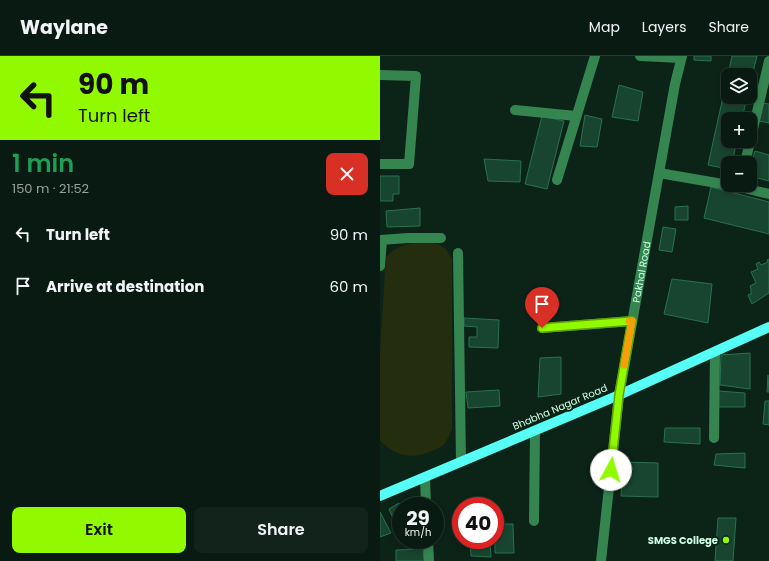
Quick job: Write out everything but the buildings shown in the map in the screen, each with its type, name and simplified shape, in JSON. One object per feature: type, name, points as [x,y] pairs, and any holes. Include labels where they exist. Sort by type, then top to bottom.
[{"type":"main road","name":"Bhabha Nagar Road","points":[[380,496],[619,395],[769,327]]},
{"type":"street","points":[[557,180],[595,56]]},
{"type":"street","points":[[640,56],[682,57]]},
{"type":"street","name":"Pakhal Road","points":[[601,561],[619,395],[675,84],[682,57]]},
{"type":"street","points":[[748,156],[769,61]]},
{"type":"street","points":[[380,75],[416,76],[409,164],[380,164]]},
{"type":"street","points":[[515,110],[576,116]]},
{"type":"street","points":[[659,173],[721,183]]},
{"type":"street","points":[[757,191],[769,194]]},
{"type":"street","points":[[380,266],[381,240],[441,238]]},
{"type":"street","points":[[458,253],[461,462]]},
{"type":"street","points":[[542,328],[632,321]]},
{"type":"street","points":[[714,438],[715,352]]},
{"type":"street","points":[[534,521],[535,431]]},
{"type":"street","points":[[425,477],[426,497]]},
{"type":"street","points":[[428,549],[429,561]]},
{"type":"green space","points":[[434,243],[445,248],[452,259],[452,429],[445,443],[439,448],[424,454],[410,456],[392,450],[380,441],[380,350],[386,257],[397,248],[408,244]]},
{"type":"slow traffic","points":[[624,365],[632,321],[629,321]]},
{"type":"place","name":"SMGS College","points":[[726,540]]},
{"type":"route","points":[[542,328],[632,321],[619,395],[611,470]]}]
